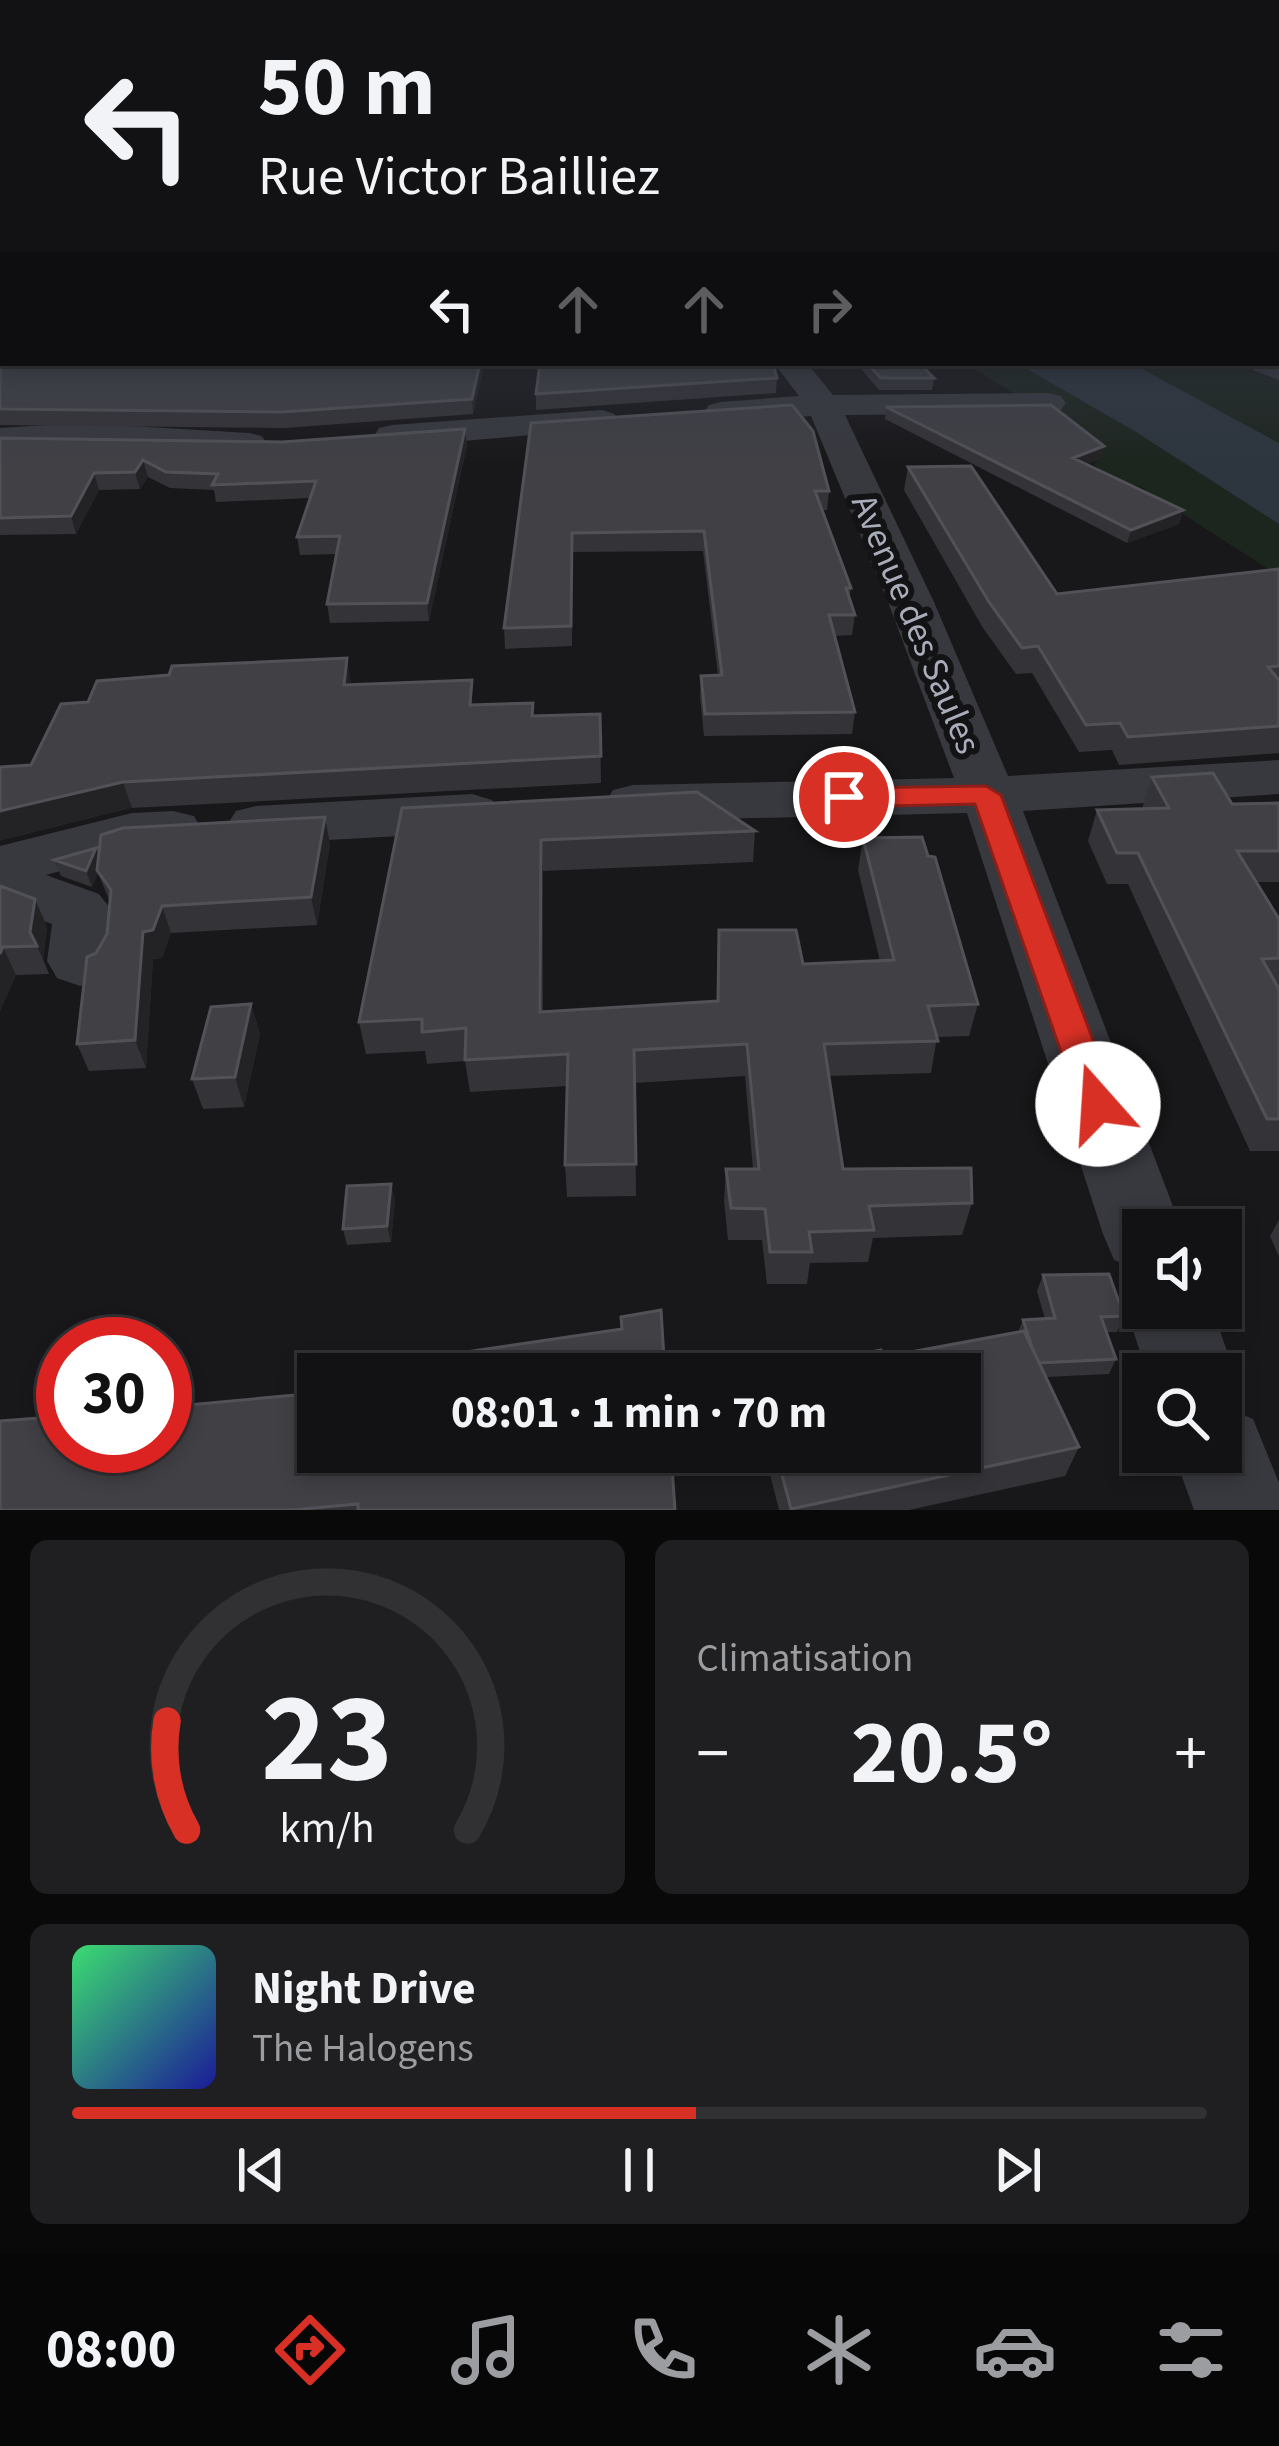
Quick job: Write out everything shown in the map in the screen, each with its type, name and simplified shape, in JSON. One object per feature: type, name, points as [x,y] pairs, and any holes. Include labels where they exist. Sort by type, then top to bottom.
[{"type":"street","points":[[355,439],[661,416],[806,384],[1049,403]]},
{"type":"street","name":"Avenue des Saules","points":[[806,384],[911,602],[1008,844],[1134,1209]]},
{"type":"street","points":[[0,439],[79,434],[212,444],[285,443]]},
{"type":"street","points":[[0,867],[132,832],[559,808],[986,795],[1279,777]]},
{"type":"street","points":[[0,879],[21,894],[75,906],[85,917],[80,961]]},
{"type":"street","points":[[1228,1473],[1242,1510]]},
{"type":"street","points":[[1266,1510],[1279,1504]]},
{"type":"shaded area","points":[[970,366],[1279,366],[1279,576],[1141,487],[1109,478],[1093,464],[1102,458],[1043,412]]},
{"type":"shaded area","points":[[1022,366],[1137,366],[1279,443],[1279,524]]},
{"type":"building","points":[[0,366],[479,366],[472,399],[282,412],[0,409]]},
{"type":"building","points":[[540,366],[774,366],[777,378],[536,394]]},
{"type":"building","points":[[870,366],[922,366],[934,378],[881,378]]},
{"type":"building","points":[[792,405],[813,431],[829,491],[815,491],[851,588],[846,588],[855,615],[829,615],[855,712],[705,714],[701,676],[722,675],[704,531],[572,533],[571,626],[504,628],[531,423]]},
{"type":"building","points":[[1051,405],[1104,446],[1073,458],[1183,510],[1131,530],[886,407]]},
{"type":"building","points":[[465,429],[427,603],[327,604],[340,536],[297,537],[316,481],[212,485],[218,474],[166,472],[143,460],[135,472],[94,473],[71,516],[0,518],[0,438],[282,442]]},
{"type":"building","points":[[971,466],[1057,594],[1279,569],[1279,666],[1268,667],[1279,680],[1279,726],[1128,737],[1120,723],[1086,725],[1038,646],[1022,648],[989,602],[908,467]]},
{"type":"building","points":[[347,658],[344,685],[472,680],[470,705],[533,703],[532,716],[600,714],[601,756],[123,782],[0,811],[0,767],[31,765],[61,704],[88,702],[97,681],[169,675],[172,666]]},
{"type":"building","points":[[1213,773],[1232,804],[1279,803],[1279,851],[1237,851],[1279,919],[1279,958],[1262,959],[1279,989],[1279,1119],[1267,1119],[1138,853],[1117,853],[1097,810],[1169,808],[1152,777]]},
{"type":"building","points":[[697,792],[755,831],[541,840],[540,1012],[718,1001],[719,930],[796,930],[803,964],[894,960],[863,838],[922,837],[928,856],[935,857],[978,1004],[928,1006],[938,1041],[824,1044],[843,1169],[971,1168],[972,1203],[869,1206],[874,1230],[809,1232],[812,1252],[770,1252],[765,1209],[731,1208],[726,1169],[759,1169],[747,1044],[634,1050],[636,1164],[565,1165],[568,1054],[465,1060],[466,1028],[422,1032],[422,1019],[359,1022],[402,808]]},
{"type":"building","points":[[325,817],[311,897],[162,906],[153,930],[143,932],[135,1040],[77,1044],[87,957],[96,953],[107,934],[111,890],[97,870],[101,835],[123,828]]},
{"type":"building","points":[[96,848],[86,871],[54,860]]},
{"type":"building","points":[[0,886],[35,899],[30,932],[37,946],[3,947],[0,954]]},
{"type":"building","points":[[251,1004],[235,1077],[192,1079],[211,1007]]},
{"type":"building","points":[[391,1184],[387,1226],[343,1229],[347,1186]]},
{"type":"building","points":[[1109,1274],[1122,1316],[1101,1317],[1116,1359],[1039,1363],[1023,1320],[1055,1318],[1043,1275]]},
{"type":"building","points":[[661,1310],[664,1353],[459,1353],[622,1329],[621,1317]]},
{"type":"building","points":[[1024,1331],[1079,1447],[981,1468],[981,1353],[906,1353]]},
{"type":"building","points":[[297,1395],[297,1473],[672,1473],[675,1510],[358,1510],[358,1504],[292,1510],[0,1510],[0,1421],[36,1418],[36,1473],[192,1473],[192,1405]]},
{"type":"building","points":[[782,1473],[958,1473],[791,1509]]},
{"type":"route","points":[[844,797],[986,795],[1008,844],[1098,1104]]}]
